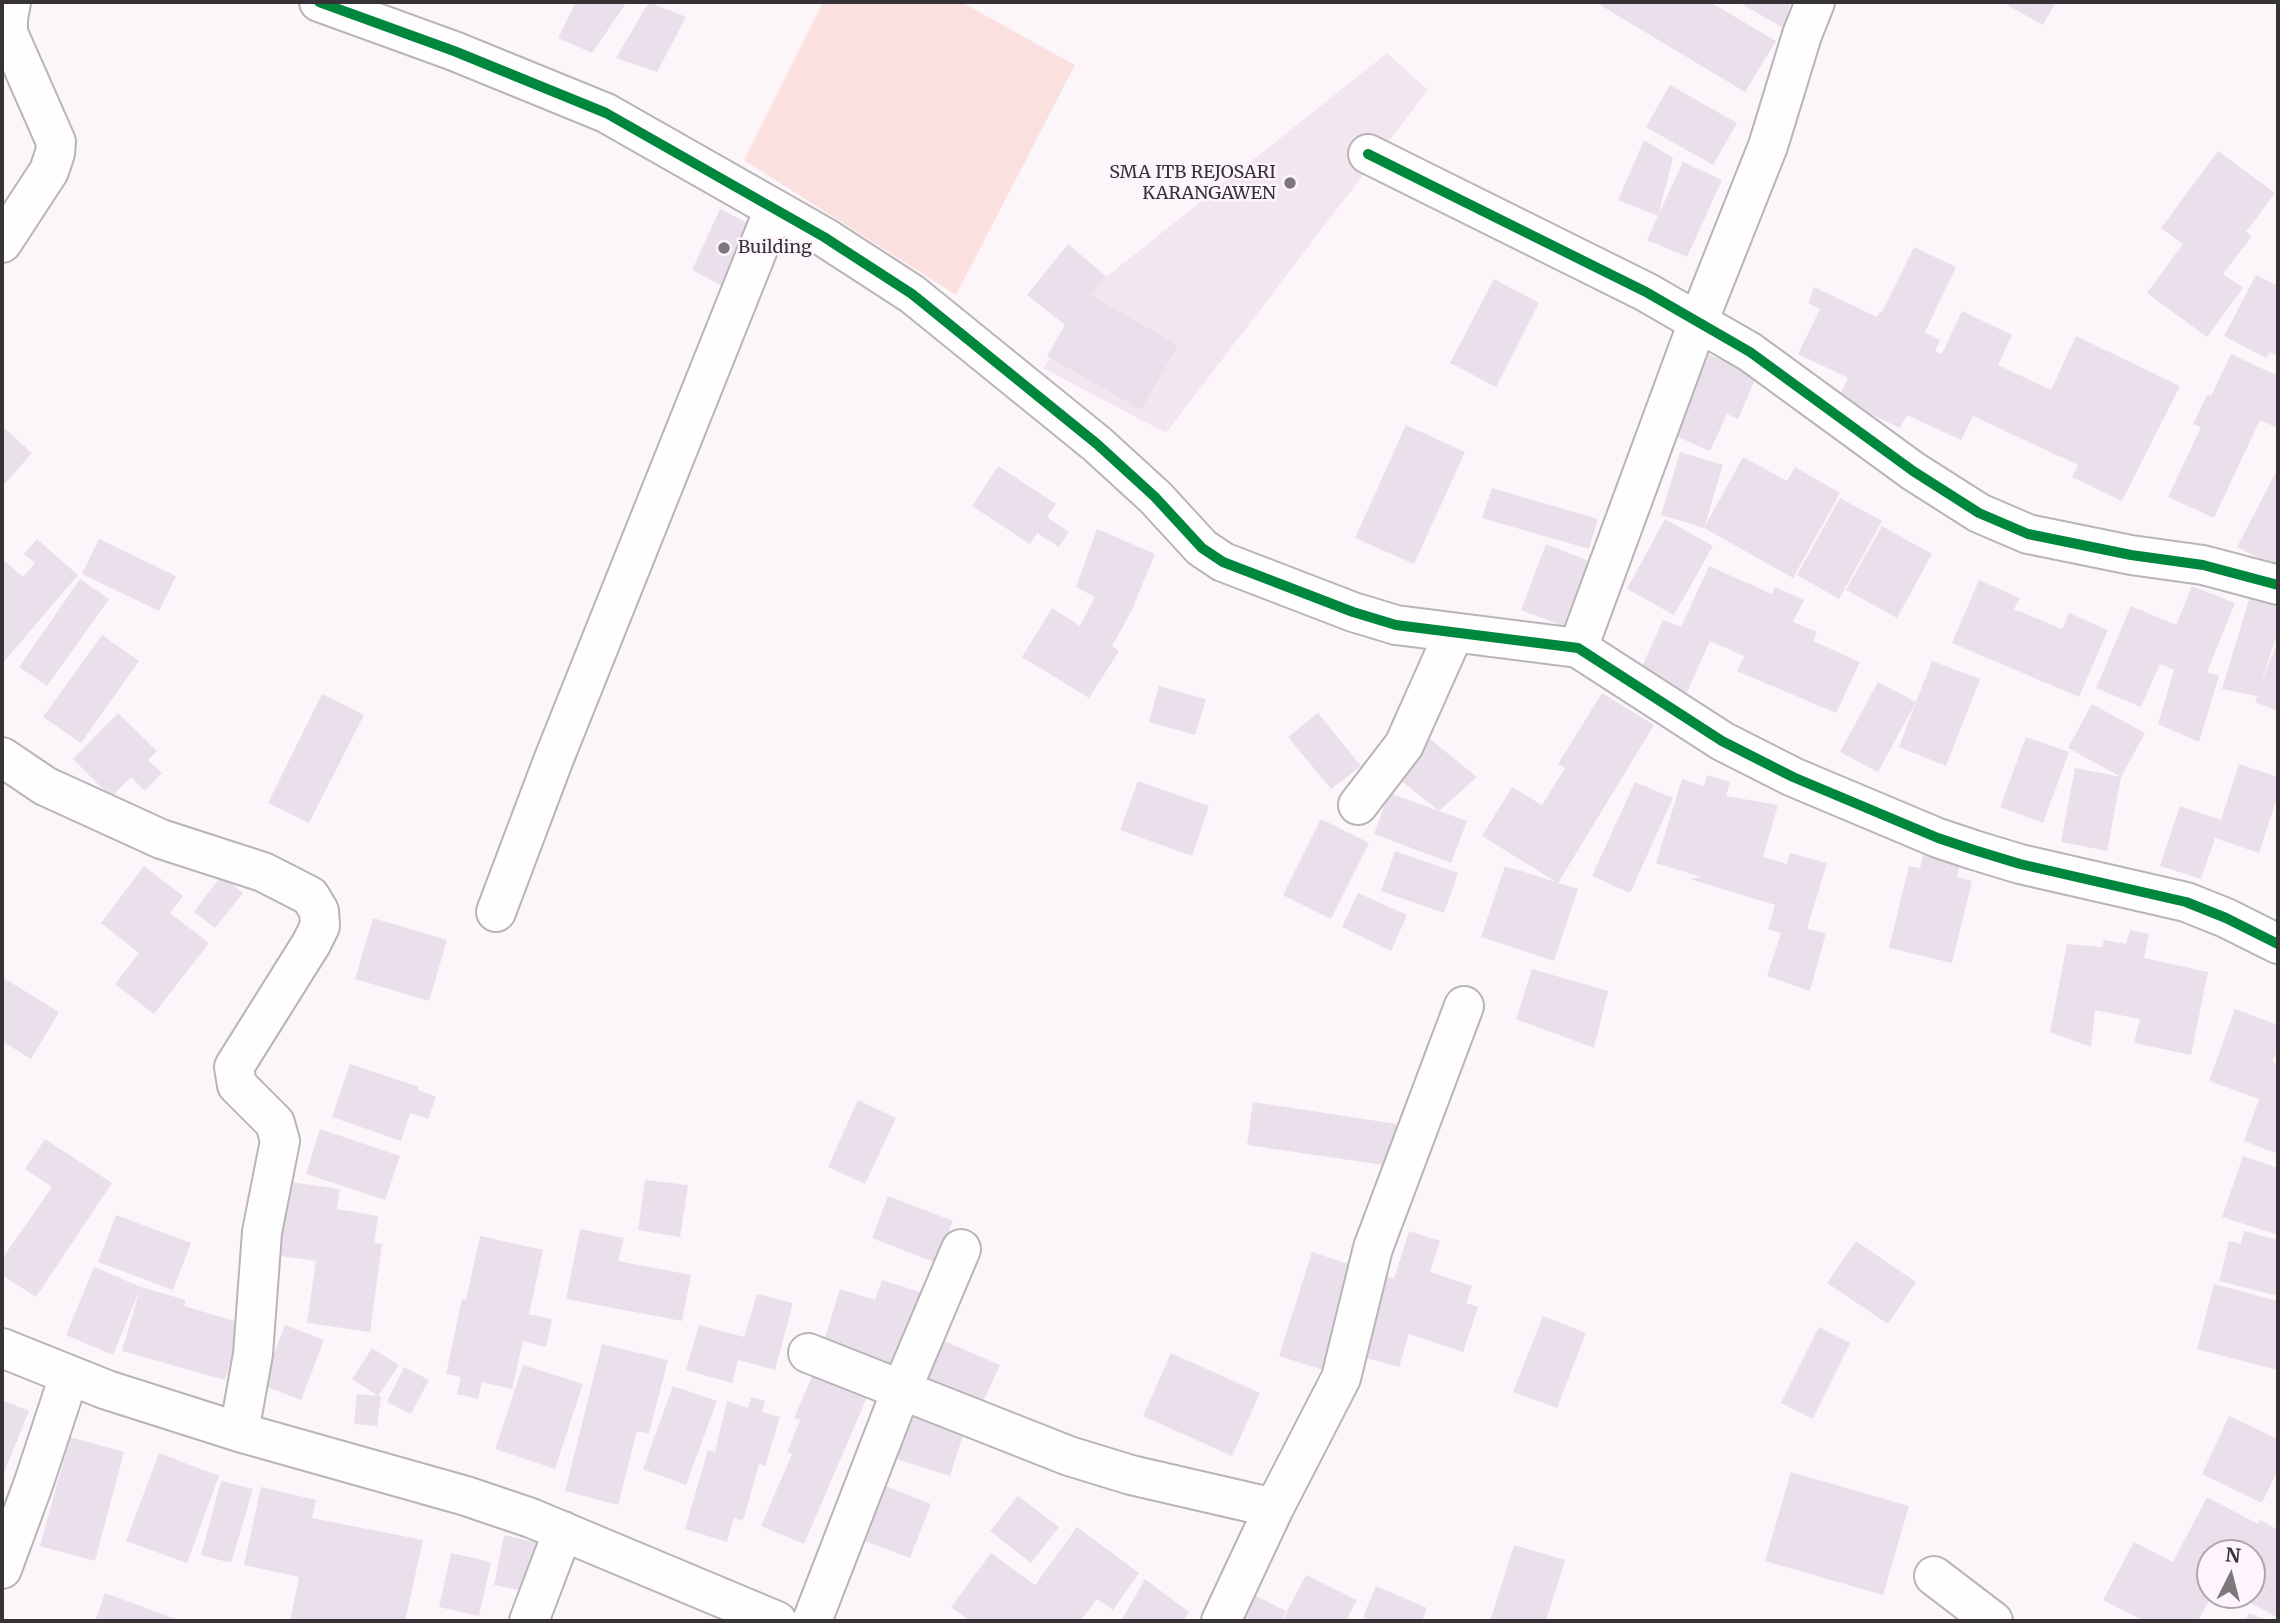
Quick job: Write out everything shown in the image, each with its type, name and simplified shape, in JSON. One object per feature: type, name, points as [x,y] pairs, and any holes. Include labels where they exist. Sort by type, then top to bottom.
[{"type":"street","points":[[2,243],[53,164],[56,142],[8,33],[11,2]]},
{"type":"street","points":[[319,2],[454,51],[606,113],[824,237],[912,294],[1097,444],[1155,497],[1211,555],[1223,562],[1353,612],[1396,625],[1578,648],[1722,741],[1793,777],[1950,842],[2020,864],[2186,902],[2278,944]]},
{"type":"street","points":[[1578,648],[1698,322],[1768,146],[1802,35],[1815,2]]},
{"type":"street","points":[[1368,154],[1646,292],[1750,352],[1913,471],[1979,513],[2028,534],[2131,555],[2203,565],[2278,584]]},
{"type":"street","points":[[496,912],[558,748],[774,209]]},
{"type":"street","points":[[1358,805],[1404,745],[1454,633]]},
{"type":"street","points":[[2,757],[45,786],[161,839],[263,872],[310,896],[319,911],[320,926],[311,944],[234,1067],[237,1085],[275,1123],[280,1140],[262,1232],[254,1354],[239,1432]]},
{"type":"street","points":[[1221,1621],[1274,1508],[1341,1378],[1373,1248],[1464,1006]]},
{"type":"street","points":[[812,1621],[901,1391],[961,1249]]},
{"type":"street","points":[[2,1348],[107,1390],[239,1432],[466,1496],[563,1531],[777,1621]]},
{"type":"street","points":[[808,1353],[1069,1456],[1131,1475],[1274,1508]]},
{"type":"street","points":[[2,1569],[69,1376]]},
{"type":"street","points":[[529,1621],[563,1531]]},
{"type":"street","points":[[1934,1576],[1993,1621]]},
{"type":"shaded area","points":[[823,2],[961,2],[1075,65],[956,295],[744,160]]},
{"type":"shaded area","name":"SMA ITB REJOSARI KARANGAWEN","points":[[1387,53],[1428,90],[1166,433],[1043,368],[1096,285]]},
{"type":"building","points":[[576,2],[627,2],[592,53],[558,38]]},
{"type":"building","points":[[649,2],[686,17],[657,72],[616,58]]},
{"type":"building","points":[[1602,2],[1710,2],[1776,41],[1745,92],[1600,5]]},
{"type":"building","points":[[1738,2],[1790,2],[1785,29]]},
{"type":"building","points":[[2009,2],[2056,2],[2043,25],[2007,5]]},
{"type":"building","points":[[1670,85],[1737,123],[1713,165],[1646,127]]},
{"type":"building","points":[[1644,140],[1673,158],[1658,216],[1618,200]]},
{"type":"building","points":[[2218,151],[2275,193],[2246,232],[2252,236],[2223,274],[2243,288],[2207,337],[2147,293],[2183,244],[2161,228]]},
{"type":"building","points":[[1683,162],[1722,180],[1687,257],[1647,240]]},
{"type":"building","name":"Building","points":[[720,209],[755,227],[728,289],[692,270]]},
{"type":"building","points":[[1068,244],[1106,276],[1090,295],[1178,345],[1141,410],[1047,356],[1065,325],[1027,295]]},
{"type":"building","points":[[1914,247],[1956,267],[1925,332],[1940,340],[1935,351],[1942,354],[1962,311],[2012,335],[1998,365],[2051,390],[2076,336],[2180,386],[2122,501],[2072,477],[2078,465],[1973,416],[1961,440],[1907,415],[1900,428],[1838,399],[1848,378],[1798,354],[1820,309],[1808,303],[1814,287],[1877,317]]},
{"type":"building","points":[[2256,275],[2278,286],[2278,356],[2270,352],[2266,358],[2224,336]]},
{"type":"building","points":[[1494,279],[1539,303],[1496,387],[1450,363]]},
{"type":"building","points":[[1708,354],[1757,375],[1738,419],[1727,414],[1710,451],[1673,435]]},
{"type":"building","points":[[2231,354],[2278,376],[2278,428],[2260,420],[2214,518],[2168,497],[2201,427],[2193,424],[2207,395],[2211,396]]},
{"type":"building","points":[[1406,425],[1465,452],[1414,564],[1355,538]]},
{"type":"building","points":[[2,426],[32,453],[2,487]]},
{"type":"building","points":[[1680,452],[1723,465],[1704,528],[1661,515]]},
{"type":"building","points":[[1743,457],[1787,481],[1795,467],[1840,493],[1793,578],[1704,528]]},
{"type":"building","points":[[998,466],[1056,504],[1047,517],[1069,532],[1059,547],[1037,533],[1030,544],[972,506]]},
{"type":"building","points":[[2278,468],[2278,568],[2237,547]]},
{"type":"building","points":[[1492,488],[1598,519],[1589,549],[1482,518]]},
{"type":"building","points":[[1840,498],[1882,521],[1839,599],[1797,575]]},
{"type":"building","points":[[1665,519],[1713,546],[1674,615],[1627,589]]},
{"type":"building","points":[[1882,526],[1932,554],[1897,618],[1846,590]]},
{"type":"building","points":[[1097,529],[1155,554],[1131,612],[1112,646],[1119,651],[1089,698],[1022,657],[1052,608],[1080,626],[1095,597],[1076,587]]},
{"type":"building","points":[[37,539],[78,575],[2,664],[2,559],[23,577],[35,563],[24,554]]},
{"type":"building","points":[[99,539],[176,576],[159,611],[82,574]]},
{"type":"building","points":[[1546,544],[1589,561],[1563,626],[1521,610]]},
{"type":"building","points":[[1709,566],[1772,594],[1775,587],[1804,600],[1793,622],[1817,632],[1813,641],[1860,662],[1836,713],[1737,671],[1744,656],[1710,641],[1684,699],[1639,673],[1663,620],[1681,627]]},
{"type":"building","points":[[80,579],[109,599],[47,686],[19,667]]},
{"type":"building","points":[[1979,580],[2020,598],[2014,609],[2062,629],[2069,613],[2108,630],[2079,697],[1952,643]]},
{"type":"building","points":[[2192,586],[2235,603],[2207,672],[2219,676],[2199,742],[2158,724],[2174,670],[2160,664],[2141,707],[2096,688],[2131,606],[2176,625]]},
{"type":"building","points":[[2251,593],[2278,601],[2278,631],[2261,683],[2278,641],[2278,711],[2255,702],[2257,696],[2222,689]]},
{"type":"building","points":[[102,635],[139,661],[81,743],[43,717]]},
{"type":"building","points":[[1932,661],[1980,679],[1946,766],[1899,747]]},
{"type":"building","points":[[1878,682],[1916,702],[1878,772],[1840,752]]},
{"type":"building","points":[[1159,686],[1206,699],[1195,735],[1149,722]]},
{"type":"building","points":[[1602,693],[1654,725],[1558,883],[1482,836],[1512,787],[1542,805],[1565,768],[1558,764]]},
{"type":"building","points":[[322,694],[364,715],[309,823],[268,803]]},
{"type":"building","points":[[2092,704],[2145,733],[2121,777],[2068,748]]},
{"type":"building","points":[[118,713],[157,751],[148,760],[162,773],[145,791],[131,777],[111,797],[73,759]]},
{"type":"building","points":[[1318,713],[1361,766],[1331,789],[1288,737]]},
{"type":"building","points":[[2026,737],[2069,752],[2043,823],[2000,807]]},
{"type":"building","points":[[1430,739],[1477,777],[1439,811],[1399,779]]},
{"type":"building","points":[[2239,764],[2278,777],[2278,795],[2259,853],[2215,838],[2201,879],[2160,866],[2180,806],[2221,820]]},
{"type":"building","points":[[2075,768],[2121,777],[2107,851],[2061,842]]},
{"type":"building","points":[[1707,775],[1730,782],[1726,796],[1778,805],[1763,857],[1787,864],[1790,853],[1827,863],[1807,929],[1826,933],[1810,991],[1767,976],[1781,933],[1768,929],[1775,905],[1690,879],[1701,877],[1656,863],[1682,779],[1704,786]]},
{"type":"building","points":[[1138,781],[1209,806],[1192,856],[1120,830]]},
{"type":"building","points":[[1635,782],[1673,798],[1630,893],[1592,876]]},
{"type":"building","points":[[1389,793],[1467,821],[1451,863],[1374,834]]},
{"type":"building","points":[[1321,819],[1369,843],[1331,919],[1283,895]]},
{"type":"building","points":[[1395,851],[1458,873],[1444,913],[1381,891]]},
{"type":"building","points":[[1923,855],[1960,863],[1957,877],[1972,881],[1952,963],[1889,948],[1909,866],[1920,868]]},
{"type":"building","points":[[144,866],[183,896],[170,913],[209,943],[154,1014],[115,984],[139,953],[101,923]]},
{"type":"building","points":[[1505,866],[1578,889],[1554,961],[1481,937]]},
{"type":"building","points":[[221,876],[243,893],[215,928],[194,912]]},
{"type":"building","points":[[1358,893],[1407,915],[1391,951],[1342,927]]},
{"type":"building","points":[[373,918],[447,940],[429,1001],[355,979]]},
{"type":"building","points":[[2130,930],[2149,934],[2144,958],[2208,972],[2191,1055],[2134,1043],[2140,1019],[2095,1010],[2091,1047],[2050,1032],[2067,944],[2102,947],[2104,940],[2126,944]]},
{"type":"building","points":[[1532,969],[1608,991],[1594,1048],[1516,1019]]},
{"type":"building","points":[[2,977],[59,1012],[31,1059],[2,1041]]},
{"type":"building","points":[[2235,1009],[2278,1025],[2278,1046],[2273,1062],[2278,1064],[2278,1154],[2244,1141],[2259,1099],[2209,1081]]},
{"type":"building","points":[[350,1064],[419,1087],[418,1090],[436,1097],[428,1119],[410,1113],[401,1141],[332,1117]]},
{"type":"building","points":[[858,1100],[896,1118],[865,1184],[828,1167]]},
{"type":"building","points":[[1253,1102],[1397,1124],[1390,1166],[1247,1145]]},
{"type":"building","points":[[320,1129],[400,1156],[385,1200],[306,1174]]},
{"type":"building","points":[[45,1139],[112,1183],[36,1297],[2,1275],[2,1259],[52,1187],[25,1169]]},
{"type":"building","points":[[2243,1156],[2278,1168],[2278,1235],[2222,1217]]},
{"type":"building","points":[[645,1180],[688,1185],[680,1237],[638,1230]]},
{"type":"building","points":[[284,1181],[340,1189],[337,1209],[378,1216],[374,1243],[382,1244],[370,1332],[307,1323],[316,1261],[273,1255]]},
{"type":"building","points":[[888,1196],[953,1221],[936,1263],[872,1238]]},
{"type":"building","points":[[116,1215],[191,1243],[173,1290],[98,1262]]},
{"type":"building","points":[[580,1229],[624,1238],[618,1261],[691,1275],[682,1321],[566,1299]]},
{"type":"building","points":[[1409,1231],[1440,1241],[1430,1272],[1472,1286],[1466,1303],[1478,1307],[1463,1352],[1409,1334],[1399,1367],[1338,1350],[1329,1372],[1279,1356],[1312,1252],[1394,1279]]},
{"type":"building","points":[[2244,1231],[2278,1240],[2278,1296],[2219,1281],[2229,1241],[2241,1244]]},
{"type":"building","points":[[480,1236],[543,1250],[529,1314],[552,1319],[546,1347],[523,1341],[512,1389],[482,1382],[478,1399],[457,1394],[461,1377],[446,1374],[462,1299],[466,1300]]},
{"type":"building","points":[[1856,1241],[1916,1282],[1888,1324],[1827,1283]]},
{"type":"building","points":[[94,1267],[141,1287],[186,1300],[184,1306],[241,1323],[225,1380],[122,1351],[140,1289],[113,1355],[66,1335]]},
{"type":"building","points":[[882,1280],[923,1293],[896,1366],[823,1344],[840,1289],[875,1300]]},
{"type":"building","points":[[2214,1284],[2278,1301],[2277,1370],[2197,1349]]},
{"type":"building","points":[[757,1294],[793,1303],[775,1370],[738,1360],[732,1383],[686,1370],[699,1325],[744,1337]]},
{"type":"building","points":[[1543,1316],[1586,1333],[1557,1408],[1513,1392]]},
{"type":"building","points":[[285,1325],[324,1340],[301,1400],[262,1385]]},
{"type":"building","points":[[1819,1327],[1850,1343],[1813,1419],[1781,1403]]},
{"type":"building","points":[[937,1338],[1000,1365],[980,1408],[920,1382]]},
{"type":"building","points":[[602,1344],[668,1360],[649,1434],[637,1431],[618,1505],[565,1491]]},
{"type":"building","points":[[372,1348],[399,1365],[378,1396],[352,1379]]},
{"type":"building","points":[[1171,1353],[1260,1393],[1232,1456],[1143,1416]]},
{"type":"building","points":[[523,1365],[583,1384],[555,1469],[495,1449]]},
{"type":"building","points":[[404,1367],[429,1380],[411,1414],[387,1402]]},
{"type":"building","points":[[814,1372],[868,1395],[804,1544],[761,1526],[792,1454],[787,1452],[800,1420],[794,1418]]},
{"type":"building","points":[[673,1386],[717,1401],[686,1485],[643,1469]]},
{"type":"building","points":[[357,1394],[381,1396],[377,1426],[354,1424]]},
{"type":"building","points":[[751,1397],[765,1401],[762,1412],[780,1417],[765,1466],[759,1464],[743,1521],[734,1518],[727,1542],[685,1529],[708,1450],[715,1452],[727,1401],[748,1408]]},
{"type":"building","points":[[2,1400],[29,1411],[2,1478]]},
{"type":"building","points":[[905,1414],[964,1432],[950,1476],[890,1457]]},
{"type":"building","points":[[2229,1416],[2278,1439],[2278,1469],[2262,1503],[2202,1474]]},
{"type":"building","points":[[70,1437],[124,1452],[95,1561],[40,1546]]},
{"type":"building","points":[[159,1453],[219,1476],[187,1563],[126,1541]]},
{"type":"building","points":[[1791,1472],[1909,1506],[1883,1595],[1765,1561]]},
{"type":"building","points":[[221,1481],[253,1489],[231,1563],[201,1555]]},
{"type":"building","points":[[883,1485],[931,1504],[910,1558],[862,1540]]},
{"type":"building","points":[[261,1487],[316,1500],[312,1518],[423,1540],[405,1621],[290,1621],[299,1577],[244,1565]]},
{"type":"building","points":[[1018,1496],[1059,1527],[1031,1563],[990,1531]]},
{"type":"building","points":[[2207,1497],[2258,1524],[2260,1520],[2278,1530],[2278,1618],[2262,1609],[2266,1609],[2266,1539],[2196,1539],[2196,1609],[2204,1609],[2198,1621],[2144,1621],[2103,1600],[2134,1542],[2173,1562]]},
{"type":"building","points":[[1077,1527],[1139,1573],[1113,1610],[1097,1599],[1080,1621],[970,1621],[951,1607],[991,1553],[1035,1585]]},
{"type":"building","points":[[504,1535],[539,1543],[528,1592],[494,1585]]},
{"type":"building","points":[[1514,1545],[1565,1560],[1546,1621],[1490,1621]]},
{"type":"building","points":[[451,1553],[491,1562],[479,1616],[439,1607]]},
{"type":"building","points":[[1306,1575],[1357,1600],[1346,1621],[1282,1621]]},
{"type":"building","points":[[1145,1579],[1189,1612],[1183,1621],[1121,1621]]},
{"type":"building","points":[[1376,1586],[1427,1608],[1422,1621],[1372,1621],[1363,1617]]},
{"type":"building","points":[[105,1593],[176,1619],[95,1621]]},
{"type":"building","points":[[1250,1593],[1286,1611],[1281,1621],[1237,1621]]},
{"type":"building","points":[[2249,1613],[2269,1621],[2246,1621]]},
{"type":"cycle path","points":[[319,2],[454,51],[606,113],[824,237],[912,294],[1097,444],[1155,497],[1202,548],[1223,562],[1353,612],[1396,625],[1578,648],[1722,741],[1793,777],[1938,838],[2020,864],[2186,902],[2278,944]]},
{"type":"cycle path","points":[[1368,154],[1646,292],[1750,352],[1913,471],[1979,513],[2028,534],[2131,555],[2203,565],[2278,585]]},
{"type":"place","name":"SMA ITB REJOSARI KARANGAWEN","points":[[1290,183]]},
{"type":"place","name":"Building","points":[[724,248]]}]
